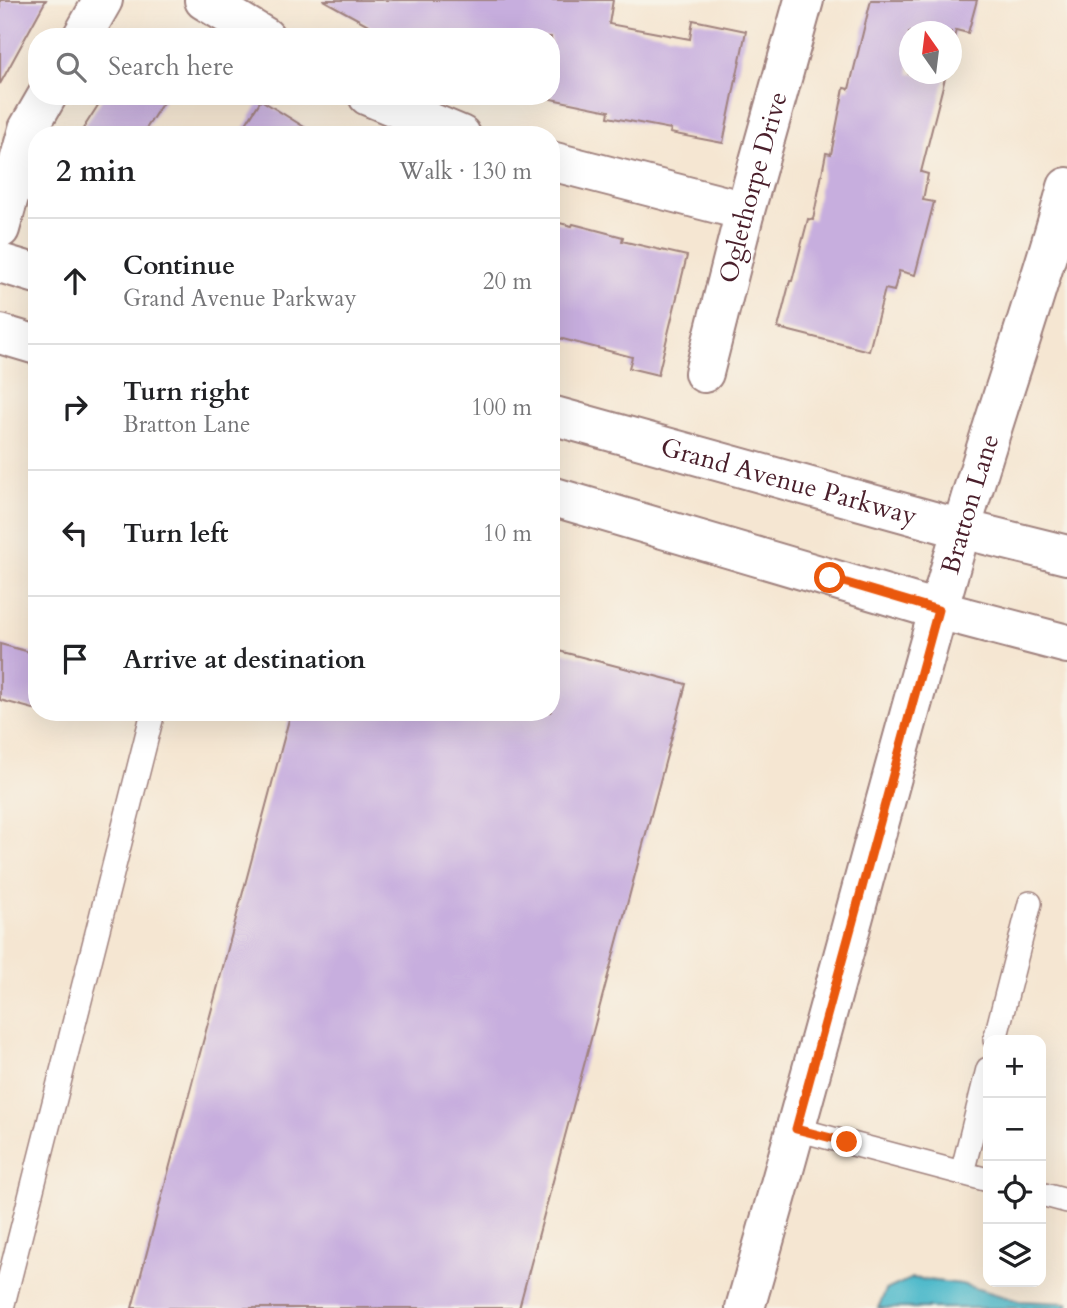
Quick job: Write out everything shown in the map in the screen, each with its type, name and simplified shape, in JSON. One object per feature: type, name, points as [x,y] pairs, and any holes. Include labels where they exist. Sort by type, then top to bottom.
[{"type":"street","points":[[87,28],[103,0]]},
{"type":"street","points":[[204,0],[250,28]]},
{"type":"street","name":"Oglethorpe Drive","points":[[704,373],[745,211],[804,0]]},
{"type":"street","points":[[29,126],[42,105]]},
{"type":"street","points":[[386,105],[438,126]]},
{"type":"street","points":[[0,229],[28,127]]},
{"type":"street","points":[[560,163],[745,211]]},
{"type":"street","name":"Bratton Lane","points":[[745,1308],[938,610],[962,529],[1059,244],[1067,187]]},
{"type":"street","points":[[0,263],[28,271]]},
{"type":"street","points":[[0,334],[28,342]]},
{"type":"street","name":"Grand Avenue Parkway","points":[[560,417],[962,529],[1067,555]]},
{"type":"street","points":[[560,499],[938,610],[1067,644]]},
{"type":"lane","points":[[2,1308],[151,721]]},
{"type":"lane","points":[[996,1035],[1030,903]]},
{"type":"lane","points":[[962,1173],[983,1089]]},
{"type":"lane","points":[[796,1129],[983,1179]]},
{"type":"lane","points":[[1046,1195],[1067,1201]]},
{"type":"water","points":[[912,1278],[961,1284],[1019,1301],[1067,1303],[1067,1308],[878,1308],[886,1290]]},
{"type":"building","points":[[0,0],[46,0],[31,28],[28,28],[28,33],[0,84]]},
{"type":"building","points":[[323,0],[613,0],[609,24],[690,39],[693,20],[746,31],[723,143],[670,133],[671,129],[608,117],[609,111],[560,101],[560,28],[374,28]]},
{"type":"building","points":[[871,0],[977,0],[968,33],[962,32],[962,21],[899,21],[899,84],[943,84],[921,172],[928,174],[923,200],[934,202],[915,275],[899,271],[894,291],[885,289],[869,351],[778,328],[808,219],[813,220],[826,153],[831,154],[844,88],[849,89]]},
{"type":"building","points":[[98,105],[161,105],[148,126],[85,126]]},
{"type":"building","points":[[258,105],[269,105],[303,126],[245,126]]},
{"type":"building","points":[[560,223],[573,224],[623,237],[622,241],[687,256],[658,375],[629,368],[632,357],[560,338]]},
{"type":"building","points":[[0,644],[28,652],[28,708],[0,700]]},
{"type":"building","points":[[560,651],[686,684],[519,1308],[132,1308],[289,721],[560,721]]},
{"type":"route","points":[[830,578],[938,610],[796,1129],[847,1142]]}]
